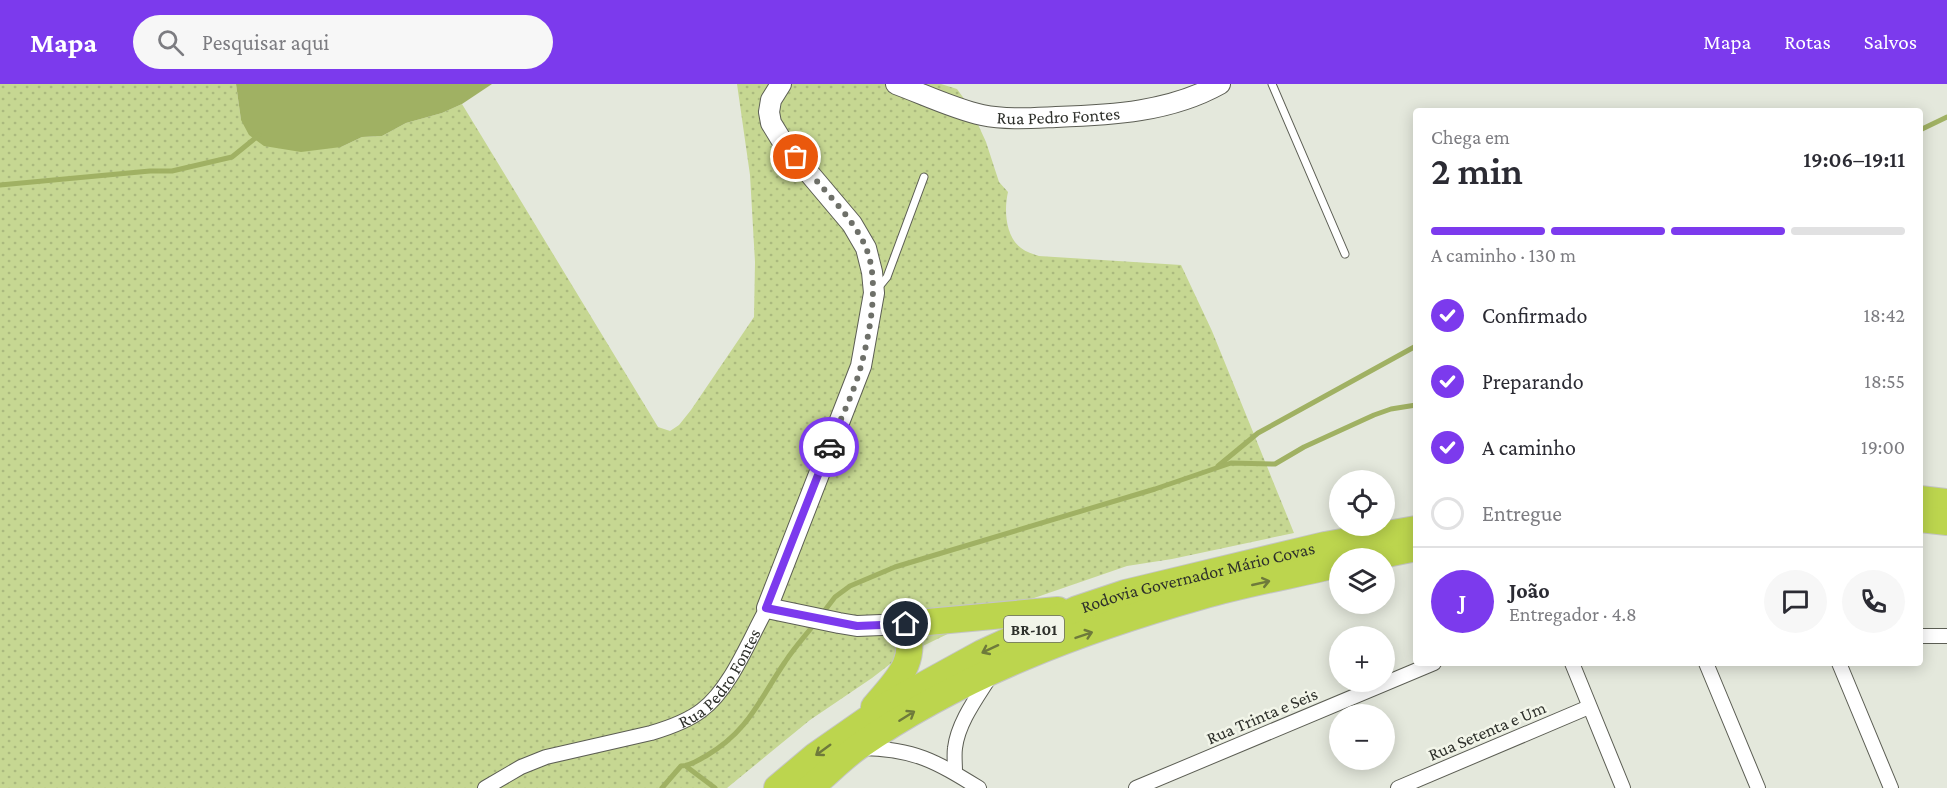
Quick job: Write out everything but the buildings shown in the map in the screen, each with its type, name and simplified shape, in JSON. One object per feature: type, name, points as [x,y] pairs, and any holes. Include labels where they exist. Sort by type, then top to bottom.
[{"type":"highway","points":[[1923,499],[1947,502]]},
{"type":"highway","points":[[1923,519],[1947,522]]},
{"type":"highway","name":"Rodovia Governador Mário Covas","points":[[810,788],[891,703],[982,652],[1077,609],[1125,593],[1325,545],[1413,530]]},
{"type":"highway","points":[[1395,552],[1413,549]]},
{"type":"highway","name":"Rodovia Governador Mário Covas","points":[[777,788],[815,756],[924,706],[1030,653],[1204,596],[1329,567]]},
{"type":"highway","points":[[858,736],[909,656],[911,640],[906,624],[1077,609]]},
{"type":"street","name":"Rua Pedro Fontes","points":[[485,788],[521,767],[546,757],[651,733],[701,711],[715,698],[728,680],[766,608],[861,366],[874,293],[866,248],[856,232],[782,141],[771,123],[771,100],[781,84]]},
{"type":"street","name":"Rua Pedro Fontes","points":[[896,84],[982,115],[1021,118],[1099,116],[1143,110],[1180,102],[1220,84]]},
{"type":"street","points":[[766,608],[857,626],[906,624]]},
{"type":"street","points":[[1923,636],[1947,636]]},
{"type":"street","name":"Rua Trinta e Seis","points":[[1136,788],[1427,666]]},
{"type":"street","points":[[1573,666],[1623,788]]},
{"type":"street","points":[[1707,666],[1758,788]]},
{"type":"street","points":[[1840,666],[1891,788]]},
{"type":"street","points":[[955,772],[955,747],[963,725],[972,705],[994,671]]},
{"type":"street","name":"Rua Setenta e Um","points":[[1398,788],[1589,706]]},
{"type":"street","points":[[858,736],[913,753],[955,772],[979,788]]},
{"type":"lane","points":[[1272,84],[1345,254]]},
{"type":"lane","points":[[874,293],[887,277],[924,177]]},
{"type":"shaded area","points":[[0,84],[236,84],[241,120],[341,147],[362,137],[382,136],[406,123],[442,113],[462,104],[658,427],[670,431],[679,425],[691,410],[754,317],[755,262],[750,175],[737,84],[941,84],[957,89],[970,107],[986,142],[999,182],[1008,192],[1007,222],[1012,237],[1021,248],[1039,256],[1181,265],[1212,331],[1294,533],[1172,559],[1127,566],[991,613],[898,658],[810,720],[727,788],[0,788]]},
{"type":"shaded area","points":[[236,84],[492,84],[462,104],[442,113],[406,123],[382,136],[362,137],[341,147],[301,152],[264,146],[249,135],[241,120]]},
{"type":"waterway","points":[[1923,129],[1947,117]]},
{"type":"waterway","points":[[0,185],[172,171],[232,157],[259,135]]},
{"type":"waterway","points":[[1218,466],[1258,433],[1413,348]]},
{"type":"waterway","points":[[822,614],[835,597],[850,586],[895,567],[1155,489],[1231,463],[1275,464],[1304,447],[1374,415],[1413,405]]},
{"type":"waterway","points":[[662,788],[681,766],[691,764],[706,756],[733,736],[752,714],[789,657],[816,622]]},
{"type":"waterway","points":[[687,767],[715,788]]},
{"type":"way so far","points":[[796,157],[852,224],[866,248],[872,272],[874,293],[861,366],[829,447]]},
{"type":"route","points":[[829,447],[766,608],[857,626],[906,624]]}]
